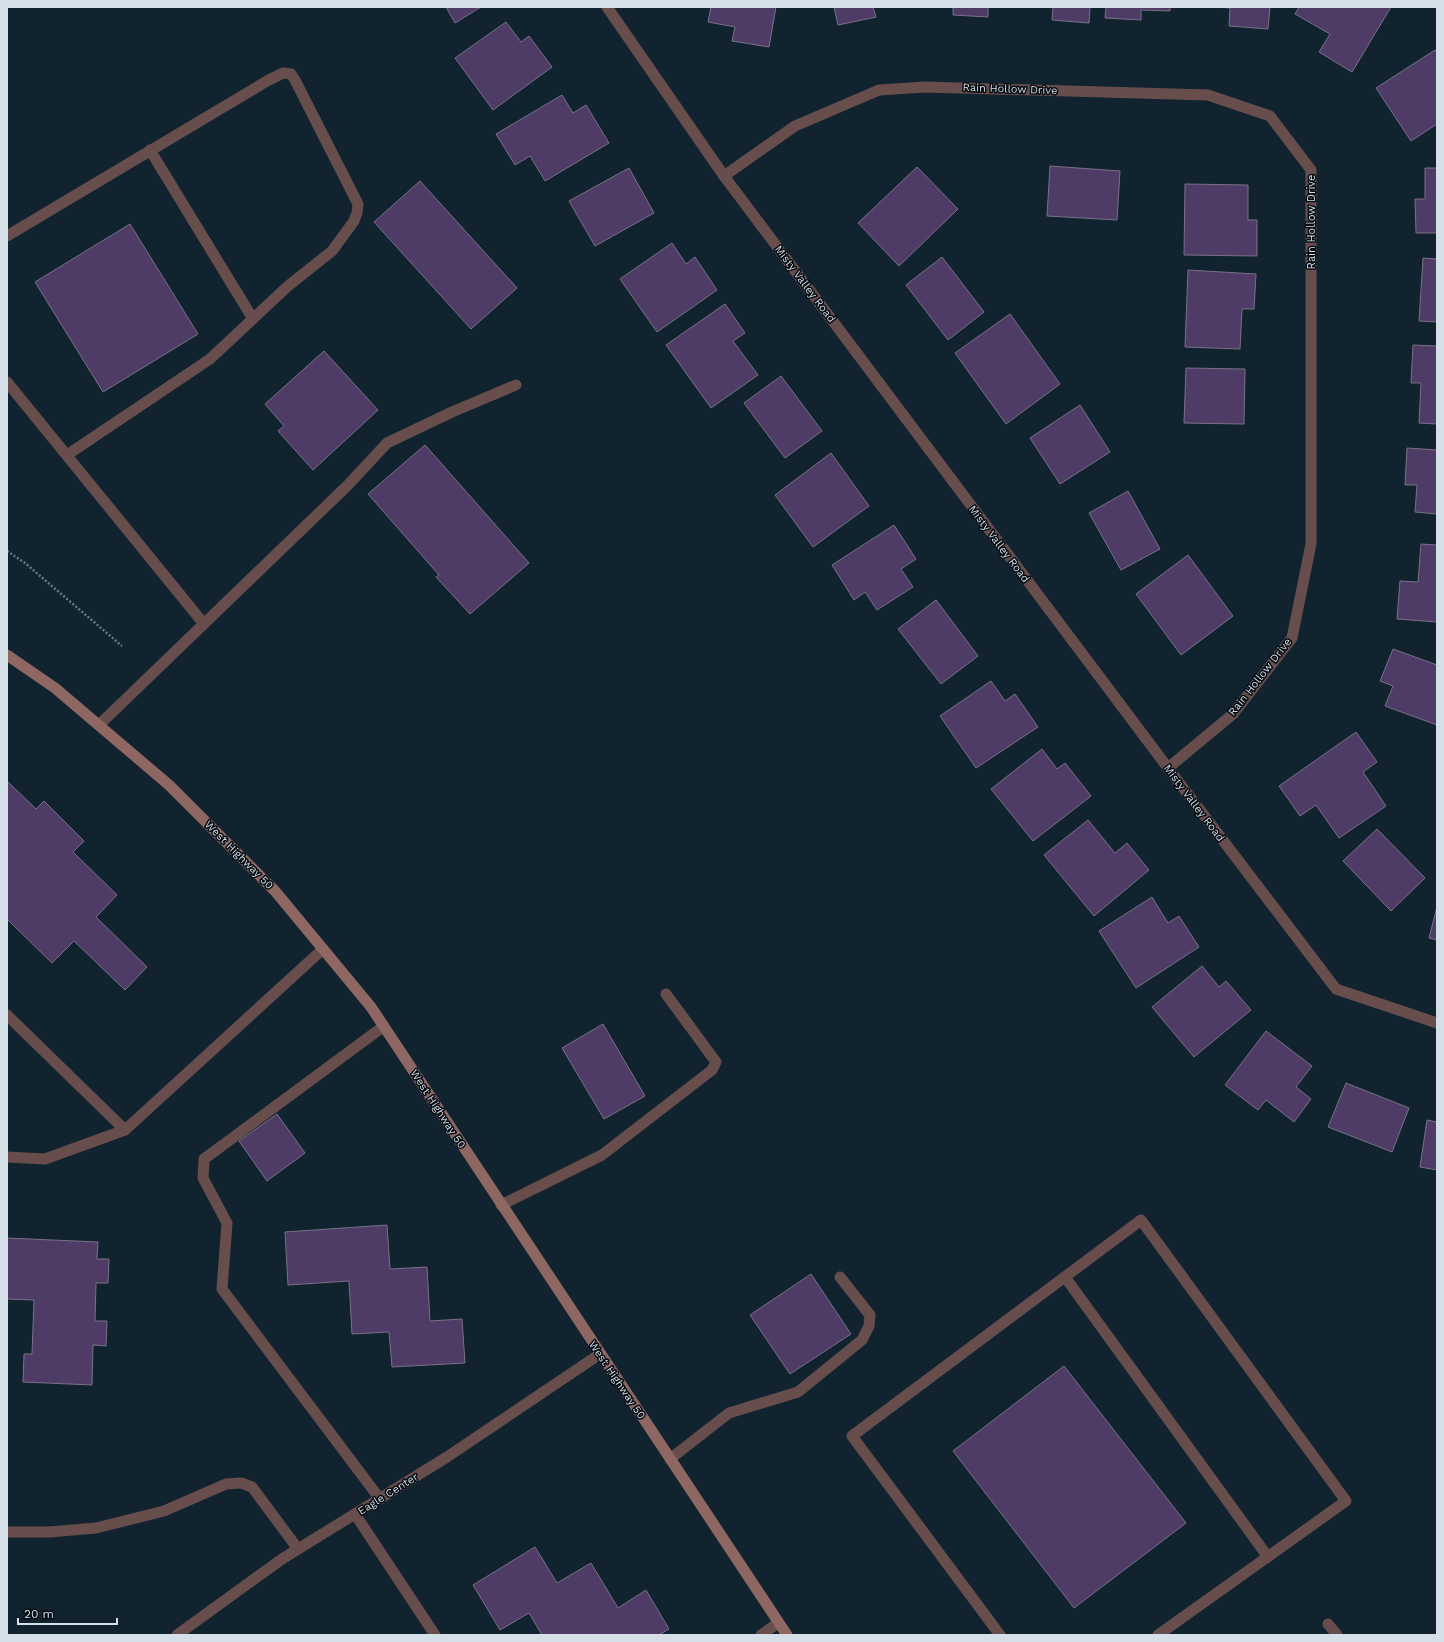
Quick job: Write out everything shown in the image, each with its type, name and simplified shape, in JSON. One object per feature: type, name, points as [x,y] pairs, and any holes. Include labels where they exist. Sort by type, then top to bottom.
[{"type":"main road","name":"West Highway 50","points":[[7,655],[55,688],[169,785],[275,891],[371,1007],[787,1635]]},
{"type":"street","name":"Misty Valley Road","points":[[607,7],[724,176],[1168,768],[1336,988],[1437,1023]]},
{"type":"street","points":[[7,236],[267,80],[283,73],[291,74],[358,204],[354,221],[332,251],[288,286],[210,359],[67,455]]},
{"type":"street","name":"Rain Hollow Drive","points":[[724,176],[795,126],[879,90],[925,87],[1208,95],[1270,116],[1311,170],[1311,544],[1292,638],[1233,714],[1168,768]]},
{"type":"street","points":[[150,150],[253,319]]},
{"type":"street","points":[[7,382],[204,624]]},
{"type":"street","points":[[99,725],[348,484],[387,444],[452,412],[516,385]]},
{"type":"street","points":[[7,1157],[45,1160],[125,1130],[323,949]]},
{"type":"street","points":[[502,1205],[602,1155],[712,1070],[716,1062],[666,994]]},
{"type":"street","points":[[7,1015],[125,1130]]},
{"type":"street","points":[[380,1498],[222,1289],[228,1223],[203,1178],[204,1159],[384,1026]]},
{"type":"street","points":[[1000,1635],[852,1436],[1141,1220],[1346,1501],[1158,1635]]},
{"type":"street","points":[[670,1459],[729,1413],[798,1392],[862,1340],[869,1326],[870,1315],[840,1277]]},
{"type":"street","points":[[1065,1277],[1268,1557]]},
{"type":"street","name":"Eagle Center","points":[[177,1635],[298,1549],[447,1457],[600,1354]]},
{"type":"street","points":[[7,1532],[49,1532],[96,1528],[164,1511],[226,1484],[241,1483],[252,1488],[298,1549]]},
{"type":"street","points":[[355,1514],[435,1635]]},
{"type":"street","points":[[761,1635],[778,1623]]},
{"type":"street","points":[[1328,1624],[1337,1635]]},
{"type":"path","points":[[7,551],[25,562],[122,646]]},
{"type":"building","points":[[446,7],[481,7],[455,23]]},
{"type":"building","points":[[711,7],[776,7],[769,47],[732,41],[735,27],[708,22]]},
{"type":"building","points":[[834,7],[873,7],[876,17],[838,25]]},
{"type":"building","points":[[953,7],[988,7],[988,17],[953,15]]},
{"type":"building","points":[[1053,7],[1090,7],[1089,23],[1052,20]]},
{"type":"building","points":[[1106,7],[1170,7],[1170,11],[1141,10],[1141,20],[1105,18]]},
{"type":"building","points":[[1216,7],[1270,7],[1268,29],[1229,26],[1230,8]]},
{"type":"building","points":[[1299,7],[1391,7],[1352,72],[1319,52],[1330,34],[1295,14]]},
{"type":"building","points":[[506,22],[521,42],[529,36],[552,67],[493,110],[455,58]]},
{"type":"building","points":[[1435,50],[1437,53],[1437,124],[1411,141],[1376,88]]},
{"type":"building","points":[[562,95],[573,113],[586,105],[609,143],[545,181],[530,156],[515,165],[496,134]]},
{"type":"building","points":[[1050,166],[1120,171],[1117,220],[1047,216]]},
{"type":"building","points":[[917,167],[958,209],[899,266],[858,223]]},
{"type":"building","points":[[629,168],[654,213],[595,246],[569,201]]},
{"type":"building","points":[[1425,168],[1437,168],[1437,233],[1416,233],[1415,199],[1425,199]]},
{"type":"building","points":[[420,181],[517,288],[471,329],[374,222]]},
{"type":"building","points":[[1185,184],[1248,185],[1248,220],[1257,220],[1257,256],[1184,255]]},
{"type":"building","points":[[130,224],[198,334],[103,392],[35,282]]},
{"type":"building","points":[[672,243],[686,264],[695,257],[717,290],[657,332],[620,279]]},
{"type":"building","points":[[942,257],[984,312],[948,340],[906,285]]},
{"type":"building","points":[[1423,258],[1437,259],[1437,322],[1419,321]]},
{"type":"building","points":[[1188,270],[1256,274],[1254,309],[1242,309],[1240,349],[1185,347]]},
{"type":"building","points":[[725,304],[745,333],[733,341],[758,375],[711,408],[666,345]]},
{"type":"building","points":[[1010,314],[1060,384],[1006,424],[955,353]]},
{"type":"building","points":[[1413,345],[1437,346],[1437,424],[1419,423],[1421,383],[1411,383]]},
{"type":"building","points":[[324,351],[378,410],[313,470],[278,431],[284,426],[265,404]]},
{"type":"building","points":[[1186,368],[1245,369],[1244,424],[1184,423]]},
{"type":"building","points":[[781,376],[822,431],[785,458],[744,403]]},
{"type":"building","points":[[1080,405],[1110,452],[1060,484],[1030,438]]},
{"type":"building","points":[[425,445],[529,563],[470,614],[436,577],[439,575],[368,494]]},
{"type":"building","points":[[1407,448],[1437,450],[1437,514],[1415,512],[1417,485],[1405,485]]},
{"type":"building","points":[[831,453],[869,506],[813,547],[775,495]]},
{"type":"building","points":[[1128,491],[1160,549],[1121,570],[1089,513]]},
{"type":"building","points":[[894,525],[916,559],[901,569],[913,587],[877,610],[865,592],[854,600],[832,565]]},
{"type":"building","points":[[1421,544],[1437,545],[1437,622],[1397,619],[1400,581],[1418,582]]},
{"type":"building","points":[[1188,555],[1233,616],[1181,655],[1136,594]]},
{"type":"building","points":[[936,600],[978,656],[941,684],[898,629]]},
{"type":"building","points":[[1393,649],[1437,665],[1437,725],[1385,706],[1393,686],[1380,681]]},
{"type":"building","points":[[991,681],[1005,701],[1015,694],[1038,727],[976,768],[940,716]]},
{"type":"building","points":[[1356,732],[1377,762],[1363,772],[1386,806],[1339,838],[1316,805],[1300,816],[1279,786]]},
{"type":"building","points":[[1042,749],[1057,769],[1065,763],[1091,796],[1033,841],[991,789]]},
{"type":"building","points":[[7,781],[36,809],[44,801],[84,841],[73,852],[117,895],[96,917],[147,967],[125,990],[74,941],[52,963],[7,919]]},
{"type":"building","points":[[1088,820],[1115,853],[1127,843],[1149,870],[1094,916],[1044,855]]},
{"type":"building","points":[[1377,829],[1425,878],[1391,911],[1343,861]]},
{"type":"building","points":[[1152,897],[1168,923],[1179,916],[1199,947],[1136,988],[1099,931]]},
{"type":"building","points":[[1437,907],[1437,940],[1429,938]]},
{"type":"building","points":[[1202,966],[1219,987],[1226,981],[1251,1010],[1194,1057],[1152,1007]]},
{"type":"building","points":[[603,1024],[645,1096],[604,1119],[562,1048]]},
{"type":"building","points":[[1266,1031],[1312,1066],[1296,1087],[1311,1099],[1294,1122],[1266,1100],[1258,1110],[1225,1085]]},
{"type":"building","points":[[1346,1083],[1409,1108],[1392,1152],[1328,1127]]},
{"type":"building","points":[[277,1114],[305,1153],[267,1181],[239,1141]]},
{"type":"building","points":[[1427,1120],[1437,1122],[1437,1170],[1420,1167]]},
{"type":"building","points":[[387,1225],[390,1269],[427,1267],[430,1321],[462,1319],[465,1363],[392,1367],[389,1332],[352,1334],[349,1281],[288,1285],[285,1232]]},
{"type":"building","points":[[7,1238],[98,1242],[97,1259],[109,1259],[108,1283],[96,1283],[95,1321],[107,1321],[106,1346],[93,1345],[92,1385],[23,1382],[24,1354],[32,1354],[34,1300],[7,1299]]},
{"type":"building","points":[[811,1274],[851,1334],[790,1374],[750,1315]]},
{"type":"building","points":[[1064,1366],[1186,1523],[1074,1608],[953,1451]]},
{"type":"building","points":[[535,1547],[557,1583],[591,1563],[618,1608],[646,1590],[669,1629],[659,1635],[542,1635],[529,1613],[500,1630],[473,1585]]}]
